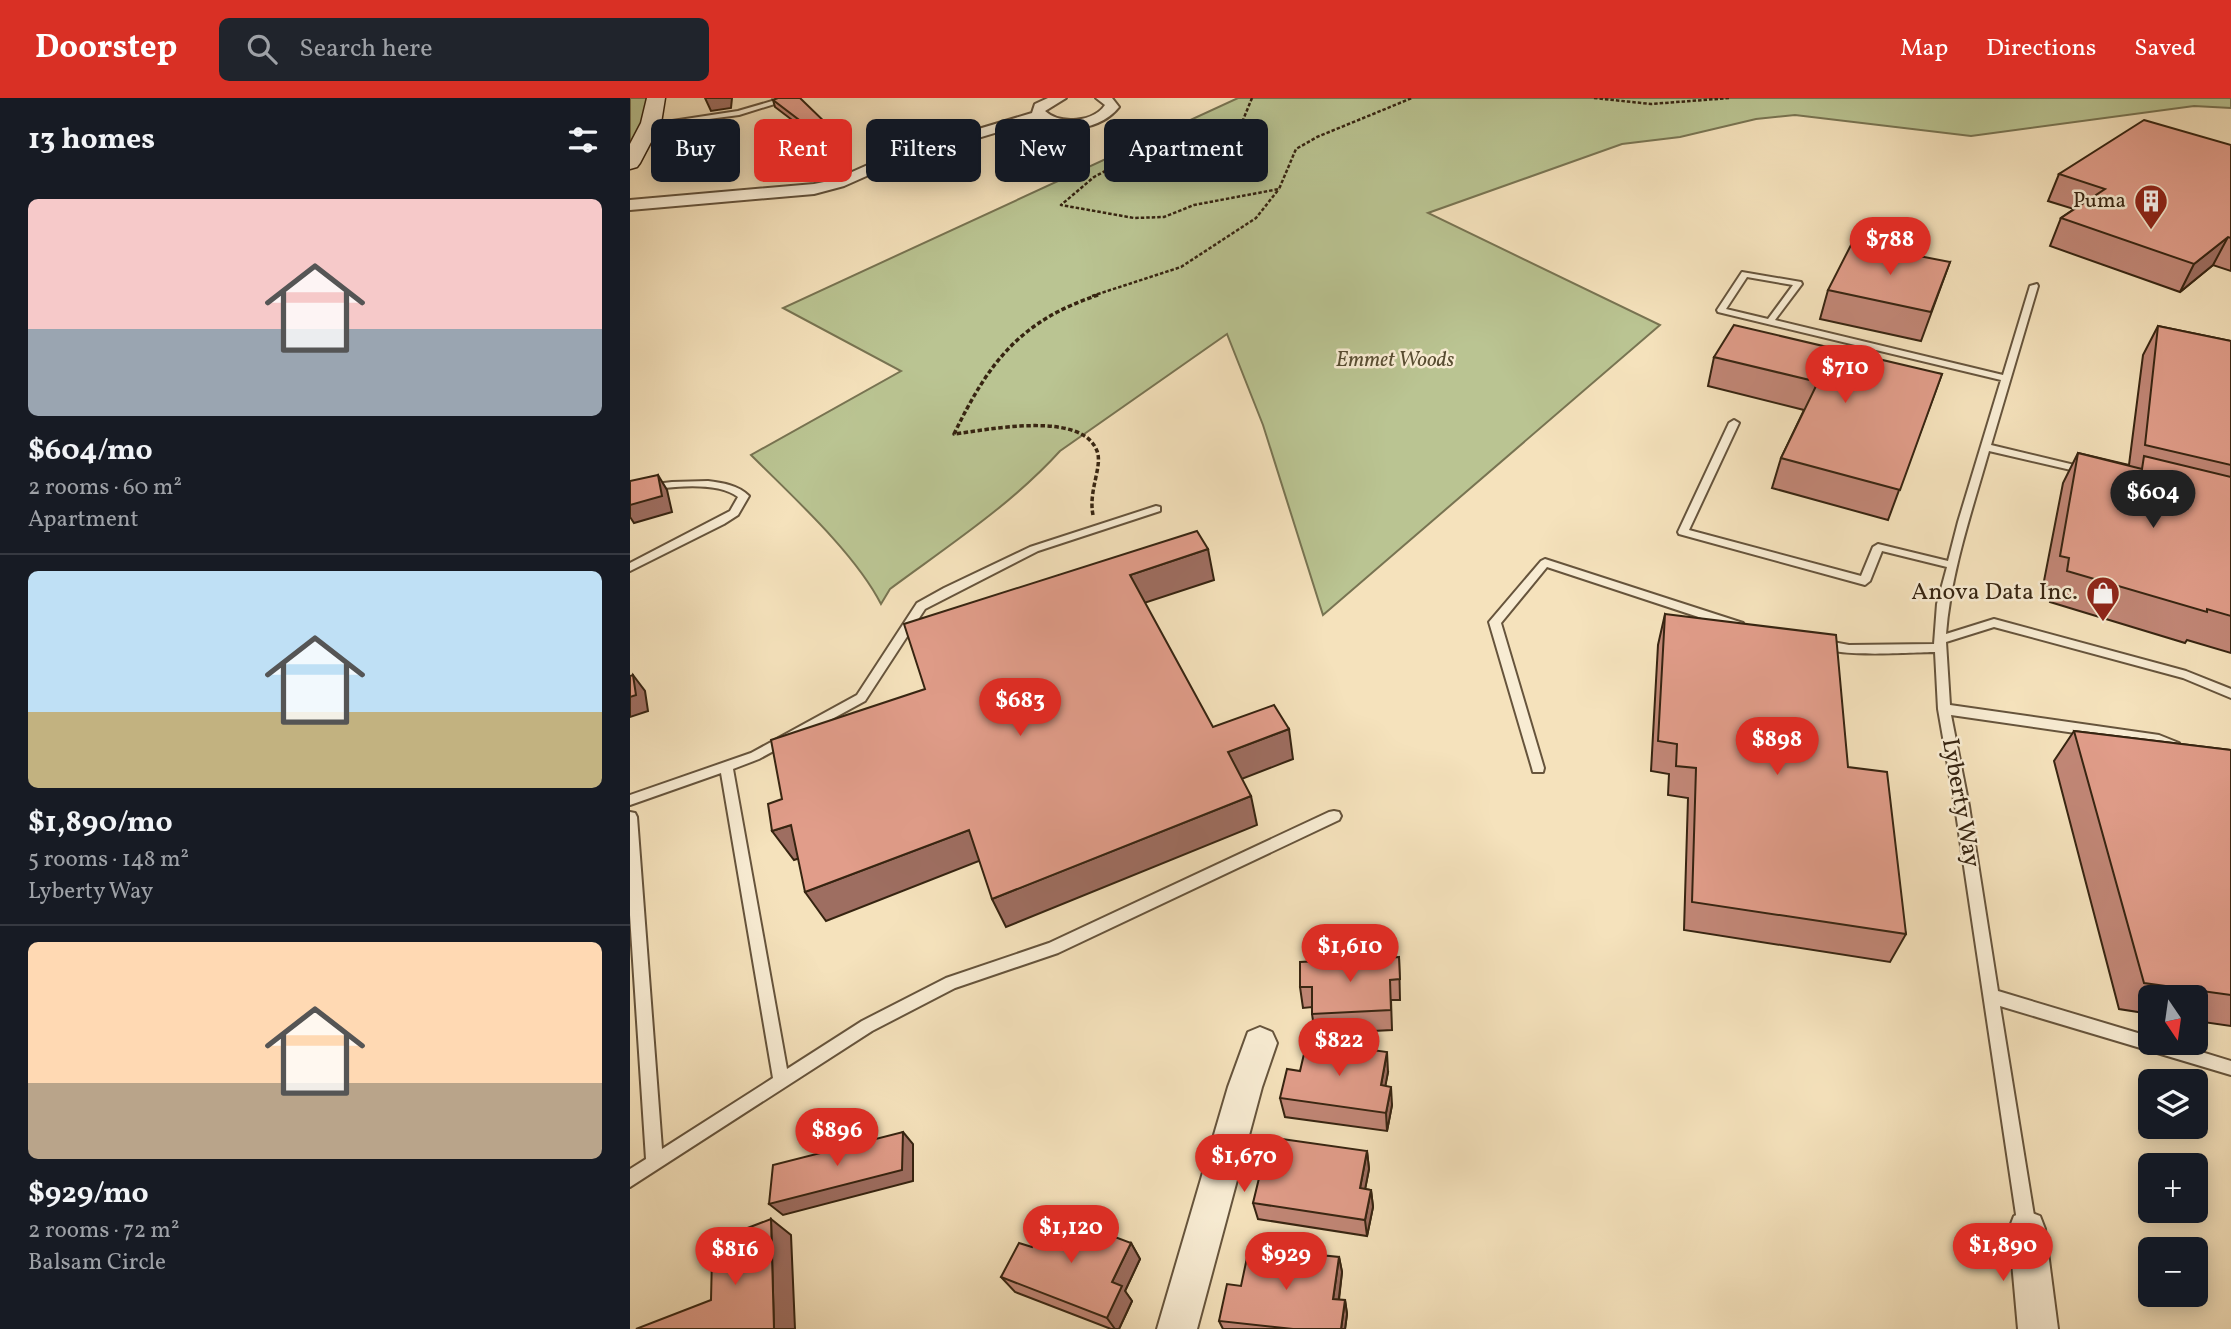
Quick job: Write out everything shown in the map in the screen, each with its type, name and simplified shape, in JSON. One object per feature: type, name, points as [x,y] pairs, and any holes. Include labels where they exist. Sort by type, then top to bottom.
[{"type":"main road","points":[[630,163],[649,125],[656,98]]},
{"type":"street","points":[[1039,115],[1040,107],[1059,98]]},
{"type":"street","points":[[630,205],[814,189],[839,183],[893,159],[1039,115],[1056,122],[1094,120],[1112,107],[1111,103],[1103,98]]},
{"type":"street","points":[[1177,1329],[1237,1112],[1260,1043]]},
{"type":"street","name":"Lyberty Way","points":[[2027,1229],[2038,1329]]},
{"type":"lane","points":[[649,125],[739,113],[779,101]]},
{"type":"lane","points":[[1770,322],[1798,284],[1745,274],[1721,310],[1770,322],[2006,379]]},
{"type":"lane","name":"Lyberty Way","points":[[2027,1229],[1962,806],[1944,709],[1940,644],[1942,604],[1952,565],[2034,286]]},
{"type":"lane","points":[[1734,423],[1683,532],[1865,581],[1878,547],[1952,565]]},
{"type":"lane","points":[[1986,447],[2101,474]]},
{"type":"lane","points":[[630,490],[674,484],[729,487],[740,491],[744,496],[743,502],[734,513],[720,522],[630,567]]},
{"type":"lane","points":[[630,800],[755,756],[861,698],[921,606],[1034,549],[1156,509]]},
{"type":"lane","points":[[1538,768],[1495,621],[1545,563],[1751,630]]},
{"type":"lane","points":[[1813,643],[1849,649],[1940,644],[1994,623],[2186,675],[2231,694]]},
{"type":"lane","points":[[1944,709],[2159,740],[2183,750]]},
{"type":"lane","points":[[726,766],[780,1082]]},
{"type":"lane","points":[[630,1179],[867,1026],[951,983],[1053,948],[1334,816]]},
{"type":"lane","points":[[630,817],[655,1163]]},
{"type":"lane","points":[[1991,996],[2231,1069]]},
{"type":"path","points":[[1252,98],[1242,120],[1135,155],[1094,177],[1061,205],[1134,218],[1164,217],[1194,205],[1279,189]]},
{"type":"path","points":[[1095,529],[1090,499],[1098,466],[1096,448],[1088,437],[1076,429],[1056,426],[954,434],[967,406],[1005,347],[1037,322],[1093,296],[1168,272],[1270,208],[1296,149],[1317,137],[1412,98]]},
{"type":"path","points":[[1594,98],[1651,104],[1730,98]]},
{"type":"green space","points":[[630,98],[656,98],[630,166]]},
{"type":"green space","name":"Emmet Woods","points":[[1238,98],[2231,98],[2231,108],[2194,106],[1971,136],[1795,115],[1756,119],[1680,137],[1622,144],[1428,213],[1660,325],[1323,615],[1263,425],[1227,334],[1060,451],[1000,507],[890,589],[881,604],[839,545],[751,455],[901,371],[783,308],[1056,182],[1090,182],[1090,166],[1104,160],[1104,182],[1268,182],[1268,119],[1192,119]]},
{"type":"building","points":[[800,98],[822,119],[798,119],[773,100]]},
{"type":"building","name":"Puma","points":[[2144,120],[2231,145],[2231,238],[2228,237],[2194,264],[2061,218],[2105,189],[2059,174]]},
{"type":"building","points":[[1852,243],[1950,262],[1931,312],[1828,290]]},
{"type":"building","points":[[1734,325],[1942,374],[1900,490],[1781,458],[1818,382],[1714,357]]},
{"type":"building","points":[[2158,326],[2231,341],[2231,465],[2145,445]]},
{"type":"building","points":[[2078,453],[2142,469],[2144,456],[2231,477],[2231,616],[2207,609],[2207,612],[2067,571],[2069,558],[2060,556]]},
{"type":"building","points":[[658,475],[662,496],[630,505],[630,481]]},
{"type":"building","points":[[1197,531],[1208,549],[1130,575],[1213,727],[1274,705],[1289,729],[1228,752],[1251,796],[992,899],[969,830],[805,892],[791,825],[772,831],[768,804],[782,799],[771,740],[925,689],[904,624]]},
{"type":"building","points":[[1665,614],[1836,635],[1848,767],[1887,772],[1906,934],[1692,902],[1696,768],[1676,766],[1677,744],[1658,741]]},
{"type":"building","points":[[633,675],[636,695],[630,697],[630,676]]},
{"type":"building","points":[[2074,731],[2231,750],[2231,995],[2208,992],[2208,985],[2144,983]]},
{"type":"building","points":[[1399,957],[1400,979],[1390,980],[1391,1010],[1312,1014],[1312,987],[1300,987],[1300,962]]},
{"type":"building","points":[[1307,1041],[1387,1052],[1381,1085],[1391,1087],[1386,1113],[1280,1098],[1287,1069],[1300,1071]]},
{"type":"building","points":[[903,1132],[902,1170],[769,1204],[773,1165]]},
{"type":"building","points":[[1282,1139],[1367,1151],[1360,1188],[1371,1190],[1365,1220],[1253,1203],[1261,1170],[1274,1172]]},
{"type":"building","points":[[1051,1213],[1131,1243],[1112,1282],[1122,1286],[1107,1318],[1001,1277],[1019,1243],[1032,1247]]},
{"type":"building","points":[[771,1219],[774,1329],[636,1329],[711,1300],[712,1256],[719,1253],[719,1239]]},
{"type":"building","points":[[1249,1248],[1339,1257],[1333,1299],[1345,1300],[1341,1329],[1293,1329],[1219,1321],[1227,1284],[1241,1286]]},
{"type":"place","name":"Puma","points":[[2151,231]]},
{"type":"place","name":"Anova Data Inc.","points":[[2103,623]]}]
